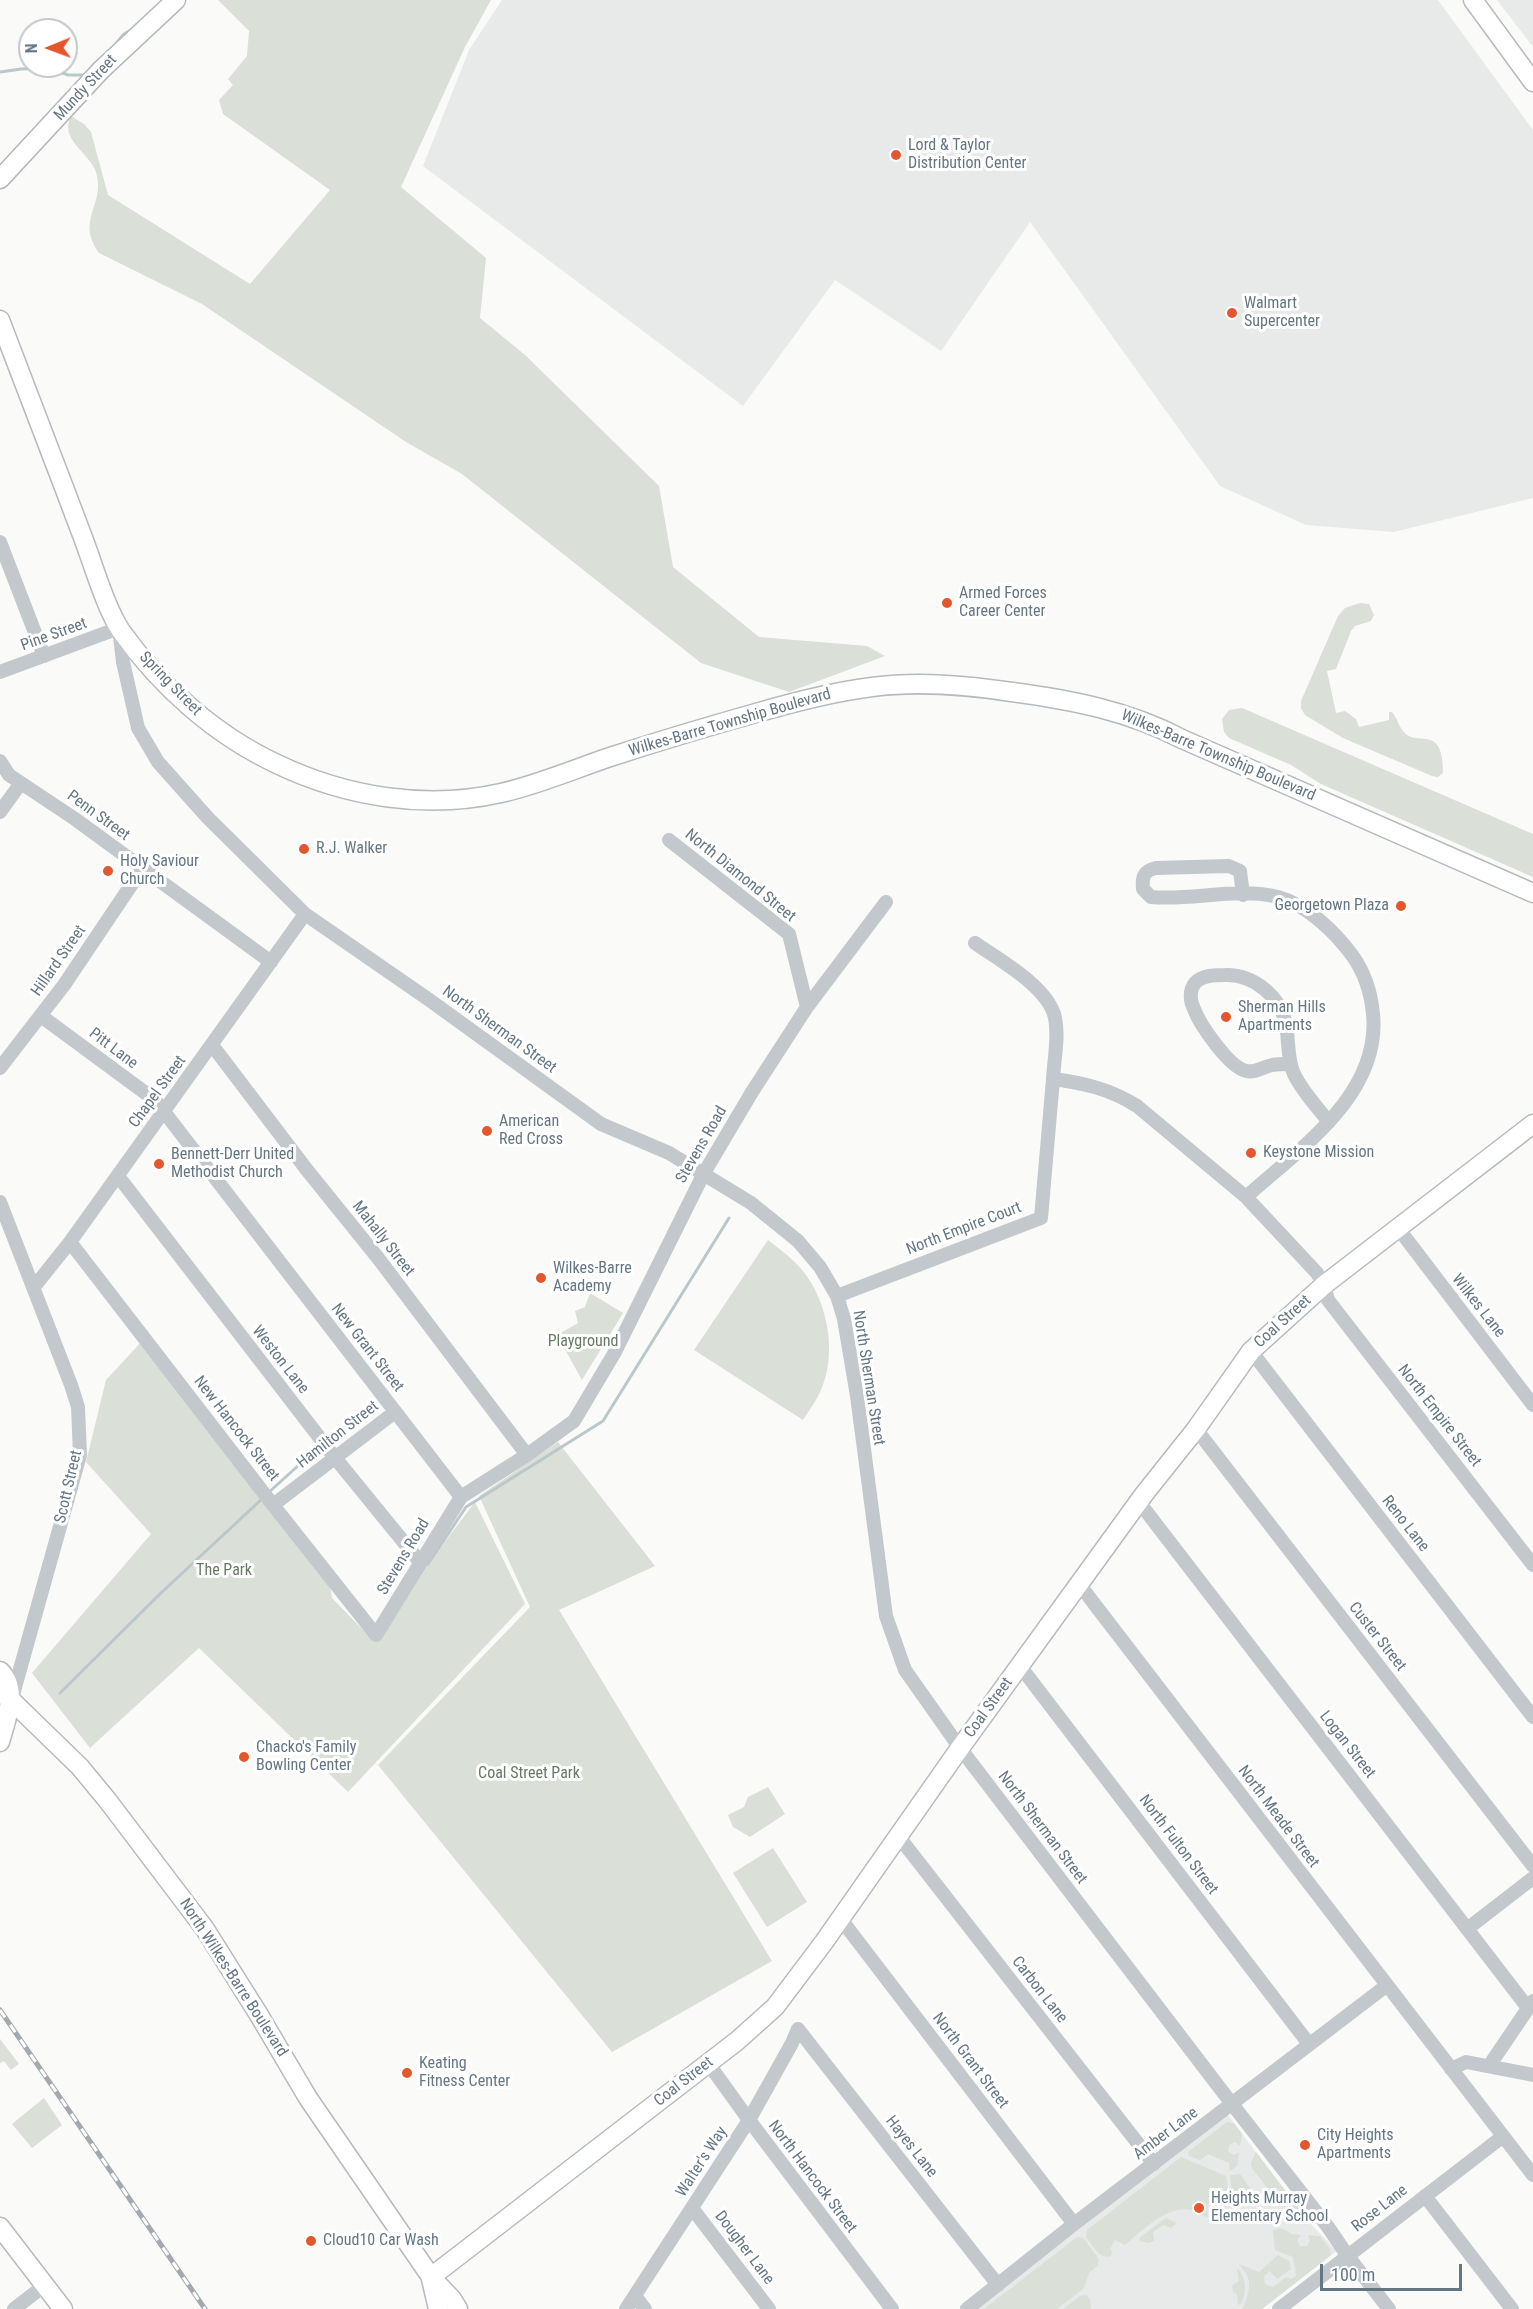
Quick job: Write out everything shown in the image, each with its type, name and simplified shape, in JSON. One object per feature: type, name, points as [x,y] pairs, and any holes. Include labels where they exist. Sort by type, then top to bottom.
[{"type":"main road","name":"Mundy Street","points":[[0,179],[101,70],[176,0]]},
{"type":"main road","points":[[1473,0],[1533,82]]},
{"type":"main road","name":"Spring Street","points":[[0,320],[119,628],[163,681],[205,720],[260,756],[298,774],[367,795],[404,799],[466,799],[499,794],[607,758]]},
{"type":"main road","name":"Wilkes-Barre Township Boulevard","points":[[607,758],[712,725],[807,699],[873,686],[940,683],[1033,695],[1105,708],[1155,725],[1182,739],[1533,893]]},
{"type":"main road","name":"Coal Street","points":[[430,2277],[708,2063],[775,2007],[1079,1584],[1196,1429],[1251,1351],[1324,1285],[1533,1124]]},
{"type":"main road","points":[[0,1671],[5,1676],[5,1696]]},
{"type":"main road","name":"Scott Street","points":[[0,1742],[5,1696]]},
{"type":"main road","name":"North Wilkes-Barre Boulevard","points":[[5,1696],[80,1767],[138,1838],[193,1912],[259,2015],[308,2098],[430,2277],[458,2309]]},
{"type":"main road","points":[[0,2227],[63,2309]]},
{"type":"main road","name":"North Wilkes-Barre Boulevard","points":[[430,2277],[438,2309]]},
{"type":"street","points":[[0,542],[44,656]]},
{"type":"street","name":"Pine Street","points":[[0,672],[119,628]]},
{"type":"street","name":"North Sherman Street","points":[[119,628],[125,672],[138,728],[158,762],[208,818],[305,914],[601,1124],[669,1153],[751,1203],[798,1241],[820,1267],[837,1296],[844,1318],[886,1617],[905,1670],[960,1748],[1389,2309]]},
{"type":"street","name":"Penn Street","points":[[0,761],[9,775],[75,819],[271,962]]},
{"type":"street","points":[[0,812],[21,783]]},
{"type":"street","name":"North Diamond Street","points":[[669,840],[789,934],[807,1008]]},
{"type":"street","points":[[1243,895],[1240,871],[1229,866],[1156,868],[1145,873],[1142,878],[1143,889],[1151,897],[1243,895],[1280,898],[1303,909],[1319,920],[1347,948],[1360,966],[1368,986],[1374,1024],[1372,1046],[1366,1068],[1353,1092],[1329,1122],[1246,1197]]},
{"type":"street","name":"Hillard Street","points":[[0,1068],[41,1016],[142,869]]},
{"type":"street","name":"Stevens Road","points":[[527,1455],[574,1421],[615,1352],[704,1173],[752,1092],[807,1008],[886,902]]},
{"type":"street","name":"Chapel Street","points":[[34,1287],[118,1176],[305,914]]},
{"type":"street","name":"North Empire Court","points":[[837,1296],[1041,1218],[1053,1079],[1055,1017],[1045,998],[1030,982],[975,943]]},
{"type":"street","points":[[1290,1064],[1246,1071],[1237,1067],[1223,1053],[1194,1010],[1191,991],[1195,983],[1202,978],[1234,975],[1253,981],[1277,1003],[1286,1025],[1290,1064],[1295,1077],[1329,1122]]},
{"type":"street","name":"Pitt Lane","points":[[41,1016],[155,1100],[163,1112]]},
{"type":"street","name":"Mahally Street","points":[[212,1045],[307,1170],[378,1258],[527,1455]]},
{"type":"street","points":[[1053,1079],[1086,1083],[1117,1093],[1137,1106],[1246,1197],[1317,1273],[1324,1285]]},
{"type":"street","name":"New Grant Street","points":[[163,1112],[461,1497]]},
{"type":"street","name":"Weston Lane","points":[[118,1176],[336,1459],[420,1562]]},
{"type":"street","name":"Scott Street","points":[[0,1202],[78,1407],[80,1455],[5,1696]]},
{"type":"street","name":"Wilkes Lane","points":[[1398,1228],[1533,1405]]},
{"type":"street","name":"New Hancock Street","points":[[70,1242],[376,1635]]},
{"type":"street","name":"North Empire Street","points":[[1324,1285],[1328,1300],[1533,1565]]},
{"type":"street","name":"Reno Lane","points":[[1251,1351],[1533,1717]]},
{"type":"street","name":"Hamilton Street","points":[[273,1505],[395,1412]]},
{"type":"street","name":"Custer Street","points":[[1196,1429],[1533,1864]]},
{"type":"street","points":[[461,1497],[527,1455]]},
{"type":"street","name":"Stevens Road","points":[[376,1635],[461,1497]]},
{"type":"street","name":"Logan Street","points":[[1139,1502],[1467,1929],[1531,2005]]},
{"type":"street","name":"North Meade Street","points":[[1079,1584],[1533,2175]]},
{"type":"street","name":"North Fulton Street","points":[[1020,1666],[1309,2044]]},
{"type":"street","name":"Carbon Lane","points":[[899,1837],[1154,2164]]},
{"type":"street","points":[[1467,1929],[1533,1878]]},
{"type":"street","name":"North Grant Street","points":[[840,1918],[1074,2224]]},
{"type":"street","name":"Amber Lane","points":[[967,2309],[1074,2224],[1386,1986]]},
{"type":"street","points":[[1489,2066],[1531,2005]]},
{"type":"street","name":"Walter's Way","points":[[626,2309],[749,2120],[798,2029]]},
{"type":"street","name":"Hayes Lane","points":[[798,2029],[998,2285]]},
{"type":"street","points":[[1451,2069],[1466,2062],[1533,2075]]},
{"type":"street","name":"North Hancock Street","points":[[708,2063],[892,2309]]},
{"type":"street","name":"Rose Lane","points":[[1279,2309],[1502,2137]]},
{"type":"street","points":[[1425,2196],[1512,2309]]},
{"type":"street","name":"Dougher Lane","points":[[692,2208],[769,2309]]},
{"type":"street","points":[[14,2309],[45,2285]]},
{"type":"street","points":[[634,2296],[645,2309]]},
{"type":"shaded area","points":[[502,0],[1438,0],[1533,130],[1533,498],[1394,532],[1306,525],[1220,486],[1030,222],[941,351],[835,280],[743,406],[423,166],[469,50]]},
{"type":"shaded area","points":[[1497,0],[1533,0],[1533,47]]},
{"type":"shaded area","name":"Heights Murray Elementary School","points":[[1225,2111],[1307,2220],[1337,2251],[1262,2309],[968,2309]]},
{"type":"green space","points":[[218,0],[491,0],[465,47],[401,187],[486,258],[480,318],[525,355],[659,486],[673,567],[759,637],[867,646],[885,656],[789,692],[701,663],[462,474],[406,442],[202,304],[99,253],[92,241],[90,230],[97,194],[96,172],[72,139],[68,124],[71,116],[84,124],[91,132],[108,195],[250,284],[330,190],[223,114],[219,100],[233,85],[228,79],[247,56],[249,31]]},
{"type":"green space","points":[[1360,603],[1369,604],[1374,615],[1371,621],[1355,626],[1336,669],[1327,671],[1336,713],[1345,711],[1356,719],[1359,727],[1389,720],[1389,712],[1392,712],[1407,735],[1430,740],[1437,745],[1443,769],[1443,773],[1438,777],[1343,738],[1305,715],[1301,708],[1301,701],[1338,616],[1345,608]]},
{"type":"green space","points":[[1242,708],[1533,834],[1533,877],[1321,784],[1291,765],[1229,738],[1224,732],[1222,719],[1229,710]]},
{"type":"green space","points":[[768,1240],[795,1262],[812,1284],[819,1298],[828,1329],[828,1362],[825,1377],[818,1395],[803,1420],[694,1350]]},
{"type":"green space","name":"Playground","points":[[590,1293],[623,1313],[582,1380],[557,1335],[578,1323],[575,1311],[585,1307]]},
{"type":"green space","name":"The Park","points":[[144,1339],[328,1573],[332,1598],[369,1636],[383,1623],[475,1502],[525,1604],[348,1792],[199,1648],[90,1748],[32,1673],[151,1534],[86,1462],[106,1380]]},
{"type":"green space","name":"Coal Street Park","points":[[558,1442],[655,1566],[559,1610],[772,1961],[612,2052],[378,1765],[530,1607],[479,1496]]},
{"type":"green space","points":[[768,1787],[785,1814],[750,1837],[733,1827],[728,1815],[744,1807],[748,1797]]},
{"type":"green space","points":[[773,1848],[807,1902],[767,1927],[733,1873]]},
{"type":"green space","points":[[0,2039],[19,2064],[11,2070],[4,2061],[0,2063]]},
{"type":"green space","points":[[44,2098],[62,2125],[32,2148],[12,2124]]},
{"type":"green space","points":[[1227,2122],[1234,2123],[1242,2134],[1240,2146],[1235,2142],[1229,2145],[1228,2151],[1233,2155],[1239,2153],[1237,2166],[1230,2171],[1229,2163],[1208,2154],[1200,2160],[1189,2156],[1188,2152]]},
{"type":"green space","points":[[1256,2152],[1288,2194],[1281,2200],[1276,2199],[1252,2168],[1251,2163]]},
{"type":"green space","points":[[1181,2157],[1226,2176],[1228,2193],[1222,2197],[1218,2196],[1207,2205],[1208,2217],[1196,2211],[1176,2210],[1148,2225],[1125,2245],[1115,2240],[1110,2249],[1111,2256],[1100,2254],[1086,2237],[1087,2230]]},
{"type":"green space","points":[[1240,2174],[1255,2195],[1252,2202],[1232,2194],[1230,2175]]},
{"type":"green space","points":[[1291,2197],[1307,2220],[1294,2220],[1288,2215],[1284,2203]]},
{"type":"green space","points":[[1166,2218],[1176,2224],[1171,2228],[1163,2225],[1153,2232],[1154,2241],[1149,2243],[1140,2241],[1139,2238]]},
{"type":"green space","points":[[1282,2228],[1291,2234],[1301,2235],[1297,2240],[1300,2246],[1307,2246],[1310,2241],[1308,2235],[1320,2236],[1330,2249],[1331,2255],[1262,2309],[1242,2309],[1249,2283],[1247,2275],[1239,2264],[1259,2272],[1278,2255],[1289,2261],[1291,2269],[1277,2279],[1270,2271],[1264,2276],[1265,2284],[1273,2287],[1286,2277],[1291,2279],[1296,2276],[1293,2257],[1275,2250],[1273,2230]]},
{"type":"green space","points":[[1077,2237],[1083,2238],[1099,2259],[1098,2265],[1089,2273],[1084,2288],[1057,2309],[984,2309]]},
{"type":"green space","points":[[1237,2268],[1243,2276],[1245,2286],[1240,2305],[1232,2286],[1239,2281]]},
{"type":"green space","points":[[1086,2295],[1090,2299],[1091,2309],[1063,2309],[1080,2296]]},
{"type":"waterway","points":[[114,46],[124,34],[131,30]]},
{"type":"waterway","points":[[0,72],[50,68],[68,75],[86,75]]},
{"type":"waterway","points":[[428,1564],[466,1507],[603,1421],[729,1218]]},
{"type":"waterway","points":[[268,1493],[321,1445]]},
{"type":"waterway","points":[[60,1693],[162,1592],[264,1497]]},
{"type":"railway","points":[[0,2010],[205,2309]]},
{"type":"place","name":"Lord & Taylor Distribution Center","points":[[896,155]]},
{"type":"place","name":"Walmart Supercenter","points":[[1232,313]]},
{"type":"place","name":"Armed Forces Career Center","points":[[947,603]]},
{"type":"place","name":"R.J. Walker","points":[[304,849]]},
{"type":"place","name":"Holy Saviour Church","points":[[108,871]]},
{"type":"place","name":"Georgetown Plaza","points":[[1401,906]]},
{"type":"place","name":"Sherman Hills Apartments","points":[[1226,1017]]},
{"type":"place","name":"American Red Cross","points":[[487,1131]]},
{"type":"place","name":"Keystone Mission","points":[[1251,1153]]},
{"type":"place","name":"Bennett-Derr United Methodist Church","points":[[159,1164]]},
{"type":"place","name":"Wilkes-Barre Academy","points":[[541,1278]]},
{"type":"place","name":"Chacko's Family Bowling Center","points":[[244,1757]]},
{"type":"place","name":"Keating Fitness Center","points":[[407,2073]]},
{"type":"place","name":"City Heights Apartments","points":[[1305,2145]]},
{"type":"place","name":"Heights Murray Elementary School","points":[[1199,2208]]},
{"type":"place","name":"Cloud10 Car Wash","points":[[311,2241]]}]
